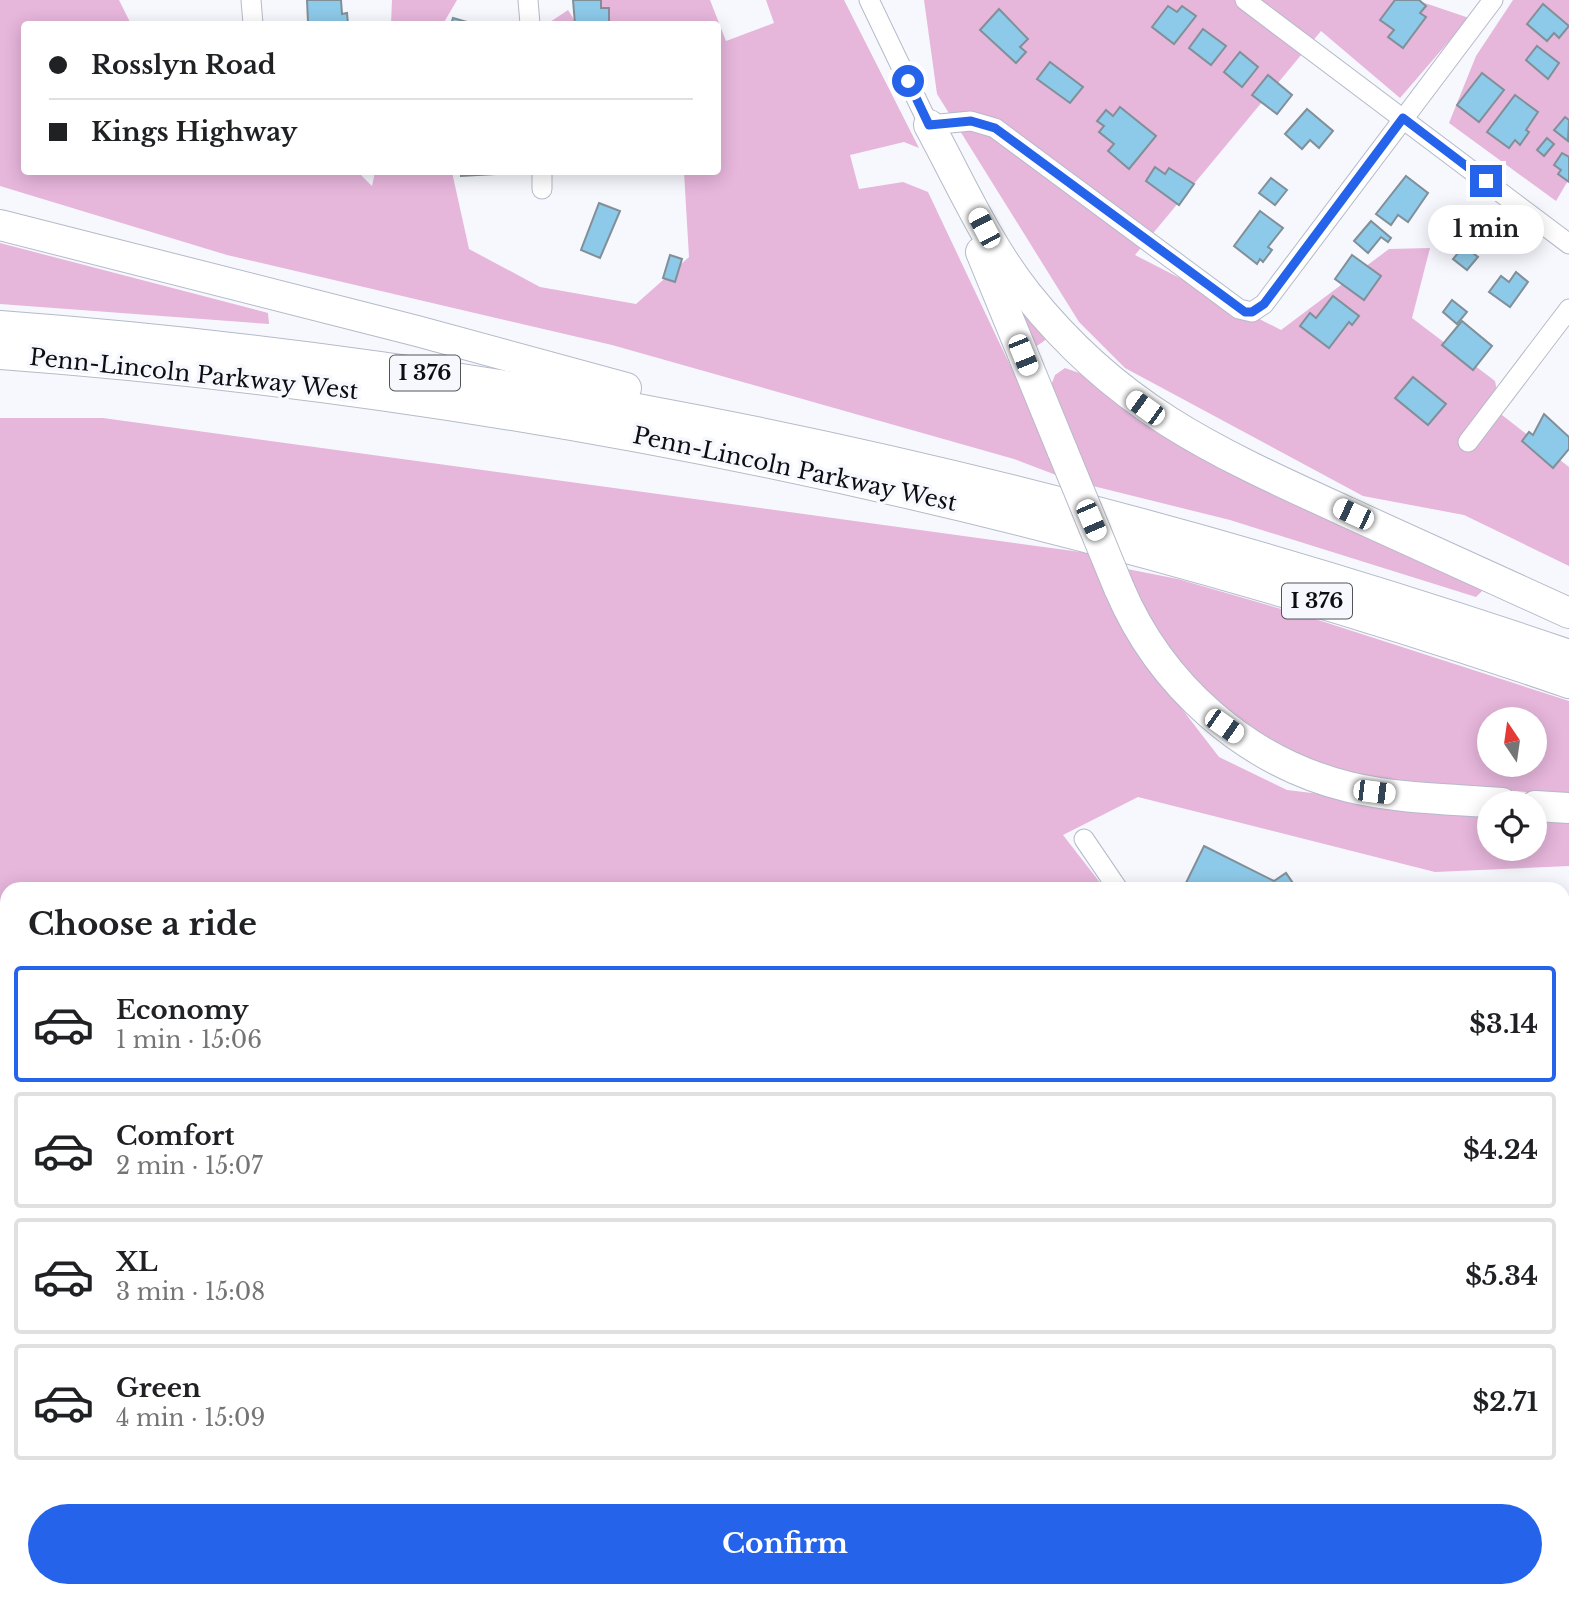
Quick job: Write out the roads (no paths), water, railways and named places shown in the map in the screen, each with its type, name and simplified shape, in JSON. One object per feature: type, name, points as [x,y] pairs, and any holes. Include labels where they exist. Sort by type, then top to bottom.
[{"type":"highway","points":[[929,125],[1011,273],[1077,349],[1149,411],[1219,452],[1569,613]]},
{"type":"highway","points":[[929,125],[1119,588],[1153,651],[1183,688],[1224,726],[1272,757],[1349,787],[1402,796],[1477,801]]},
{"type":"highway","points":[[0,225],[484,348],[845,450]]},
{"type":"highway","name":"Penn-Lincoln Parkway West","points":[[0,326],[224,347],[465,379],[592,399],[845,450],[1072,504],[1220,544],[1394,597],[1569,655]]},
{"type":"highway","points":[[1033,378],[1049,355],[1061,349],[1077,349]]},
{"type":"highway","name":"Penn-Lincoln Parkway West","points":[[0,354],[82,360],[310,385],[461,406],[840,476],[965,505],[1212,570],[1361,614],[1569,683]]},
{"type":"highway","points":[[0,361],[82,360]]},
{"type":"highway","points":[[1547,807],[1569,808]]},
{"type":"street","points":[[251,0],[253,21]]},
{"type":"street","points":[[528,0],[530,21]]},
{"type":"street","points":[[869,0],[929,125],[971,121],[995,128],[1239,309],[1252,312],[1264,304],[1493,0]]},
{"type":"street","points":[[1245,0],[1569,244]]},
{"type":"street","points":[[1468,442],[1569,309]]},
{"type":"street","points":[[1084,839],[1113,882]]}]
